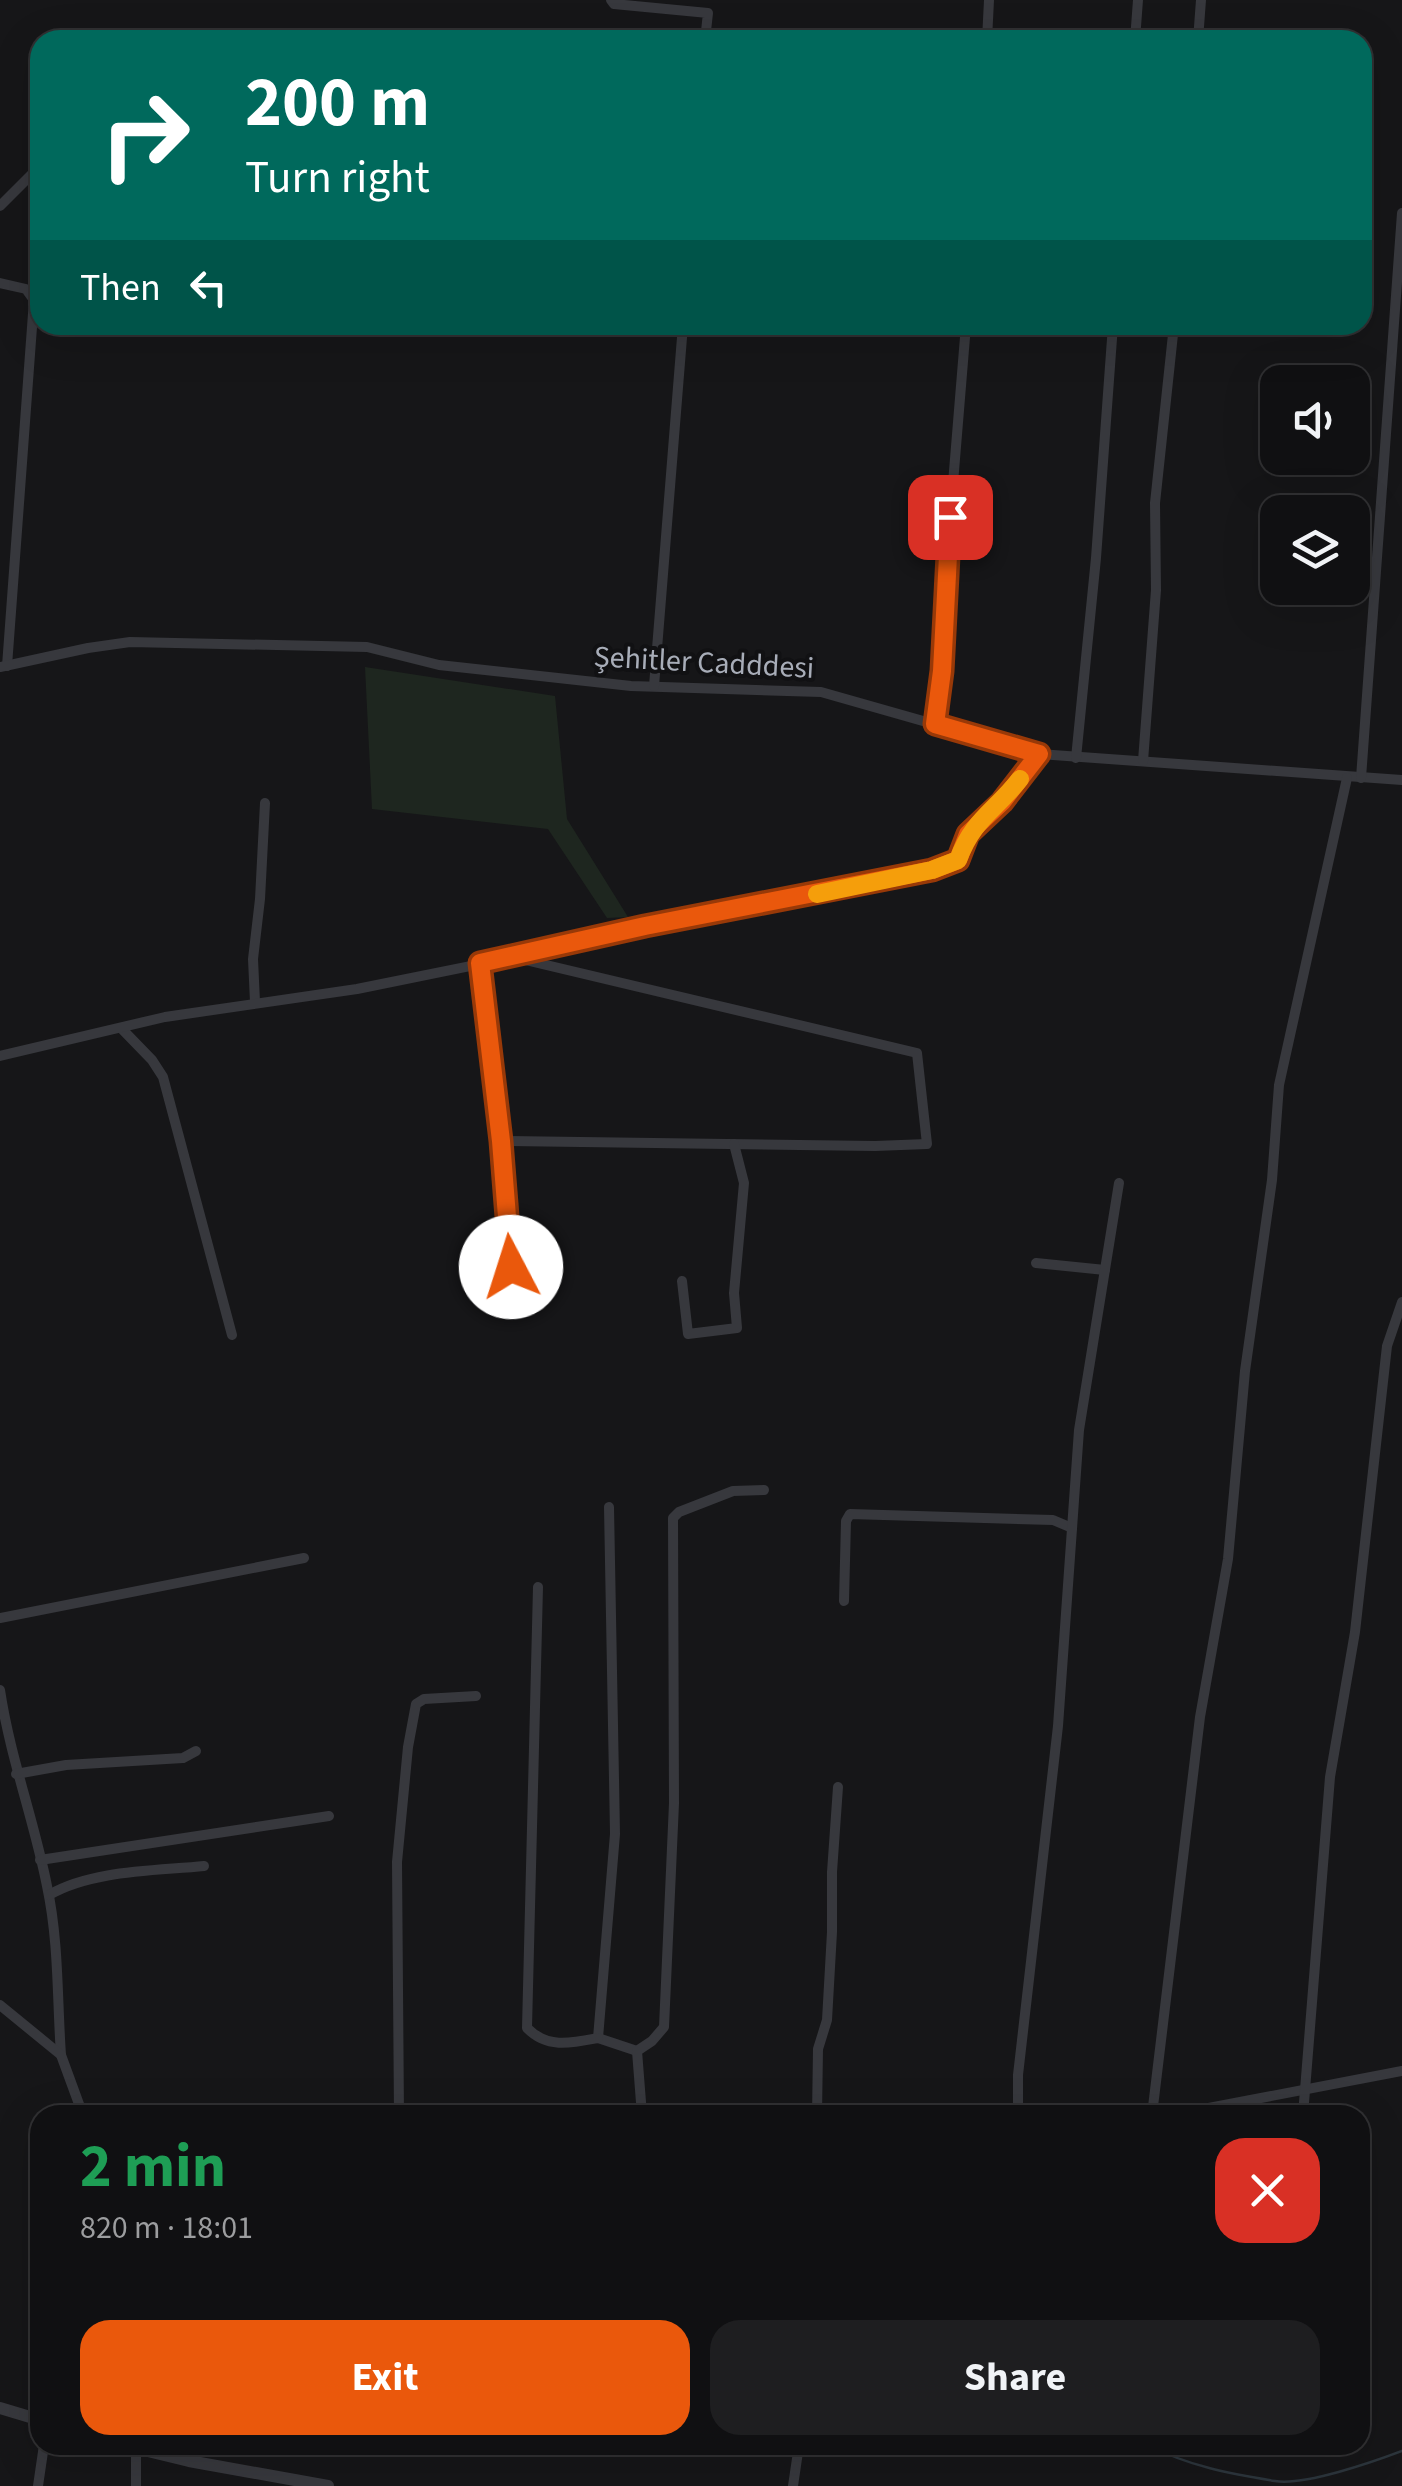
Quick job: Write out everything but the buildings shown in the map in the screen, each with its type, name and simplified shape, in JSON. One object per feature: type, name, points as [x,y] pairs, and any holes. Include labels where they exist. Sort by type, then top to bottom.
[{"type":"street","points":[[611,0],[614,4],[708,14],[706,30]]},
{"type":"street","points":[[988,30],[989,0]]},
{"type":"street","points":[[1136,30],[1138,0]]},
{"type":"street","points":[[1199,30],[1201,0]]},
{"type":"street","points":[[0,206],[30,175]]},
{"type":"street","points":[[1360,778],[1402,213]]},
{"type":"street","points":[[0,283],[26,289],[30,294]]},
{"type":"street","points":[[4,667],[31,335]]},
{"type":"street","points":[[654,686],[682,335]]},
{"type":"street","points":[[935,724],[965,335]]},
{"type":"street","points":[[1076,758],[1112,335]]},
{"type":"street","points":[[1143,761],[1156,590],[1156,504],[1173,335]]},
{"type":"street","name":"Şehitler Cadddesi","points":[[4,667],[130,642],[367,647],[439,665],[654,686],[821,692],[1039,754],[1402,780]]},
{"type":"street","points":[[0,1056],[165,1017],[356,989],[645,926],[932,870],[958,860],[968,834],[1002,802],[1039,754]]},
{"type":"street","points":[[1153,2105],[1200,1717],[1228,1559],[1245,1370],[1272,1180],[1280,1085],[1346,778]]},
{"type":"street","points":[[256,1002],[253,959],[264,803]]},
{"type":"street","points":[[501,1141],[927,1144],[917,1053],[515,957]]},
{"type":"street","points":[[480,963],[511,1267]]},
{"type":"street","points":[[121,1028],[163,1077],[232,1334]]},
{"type":"street","points":[[682,1281],[688,1334],[737,1328],[734,1293],[744,1183],[734,1144]]},
{"type":"street","points":[[1018,2105],[1018,2076],[1058,1726],[1079,1430],[1119,1183]]},
{"type":"street","points":[[1036,1263],[1105,1270]]},
{"type":"street","points":[[1304,2105],[1330,1777],[1354,1632],[1387,1346],[1402,1302]]},
{"type":"street","points":[[637,2051],[664,2026],[674,1804],[673,1518],[733,1490],[764,1490]]},
{"type":"street","points":[[598,2038],[615,1834],[609,1507]]},
{"type":"street","points":[[844,1601],[846,1521],[850,1514],[1052,1520],[1072,1528]]},
{"type":"street","points":[[0,1618],[304,1558]]},
{"type":"street","points":[[538,1587],[527,2028],[537,2038],[555,2044],[598,2038],[637,2051]]},
{"type":"street","points":[[0,1690],[16,1774],[49,1895],[58,1954],[55,1976],[60,2055],[79,2105]]},
{"type":"street","points":[[400,2105],[397,1862],[416,1704],[424,1699],[476,1696]]},
{"type":"street","points":[[16,1774],[66,1765],[183,1758],[196,1750]]},
{"type":"street","points":[[817,2105],[818,2049],[827,2020],[838,1788]]},
{"type":"street","points":[[40,1860],[329,1816]]},
{"type":"street","points":[[49,1895],[84,1882],[204,1866]]},
{"type":"street","points":[[0,2006],[60,2055]]},
{"type":"street","points":[[637,2051],[641,2105]]},
{"type":"street","points":[[1227,2105],[1402,2071]]},
{"type":"street","points":[[0,2408],[30,2417]]},
{"type":"street","points":[[38,2486],[43,2455]]},
{"type":"street","points":[[131,2455],[136,2486]]},
{"type":"street","points":[[165,2455],[278,2481],[328,2486]]},
{"type":"street","points":[[793,2486],[798,2455]]},
{"type":"shaded area","points":[[365,667],[555,696],[567,819],[628,917],[607,918],[548,829],[372,809]]},
{"type":"waterway","points":[[1172,2455],[1210,2468],[1288,2482],[1339,2472],[1402,2451]]},
{"type":"slow traffic","points":[[817,894],[932,870],[958,860],[968,834],[1020,779]]},
{"type":"route","points":[[511,1267],[480,963],[932,870],[958,860],[968,834],[1002,802],[1039,754],[935,724],[942,671],[950,517]]}]
